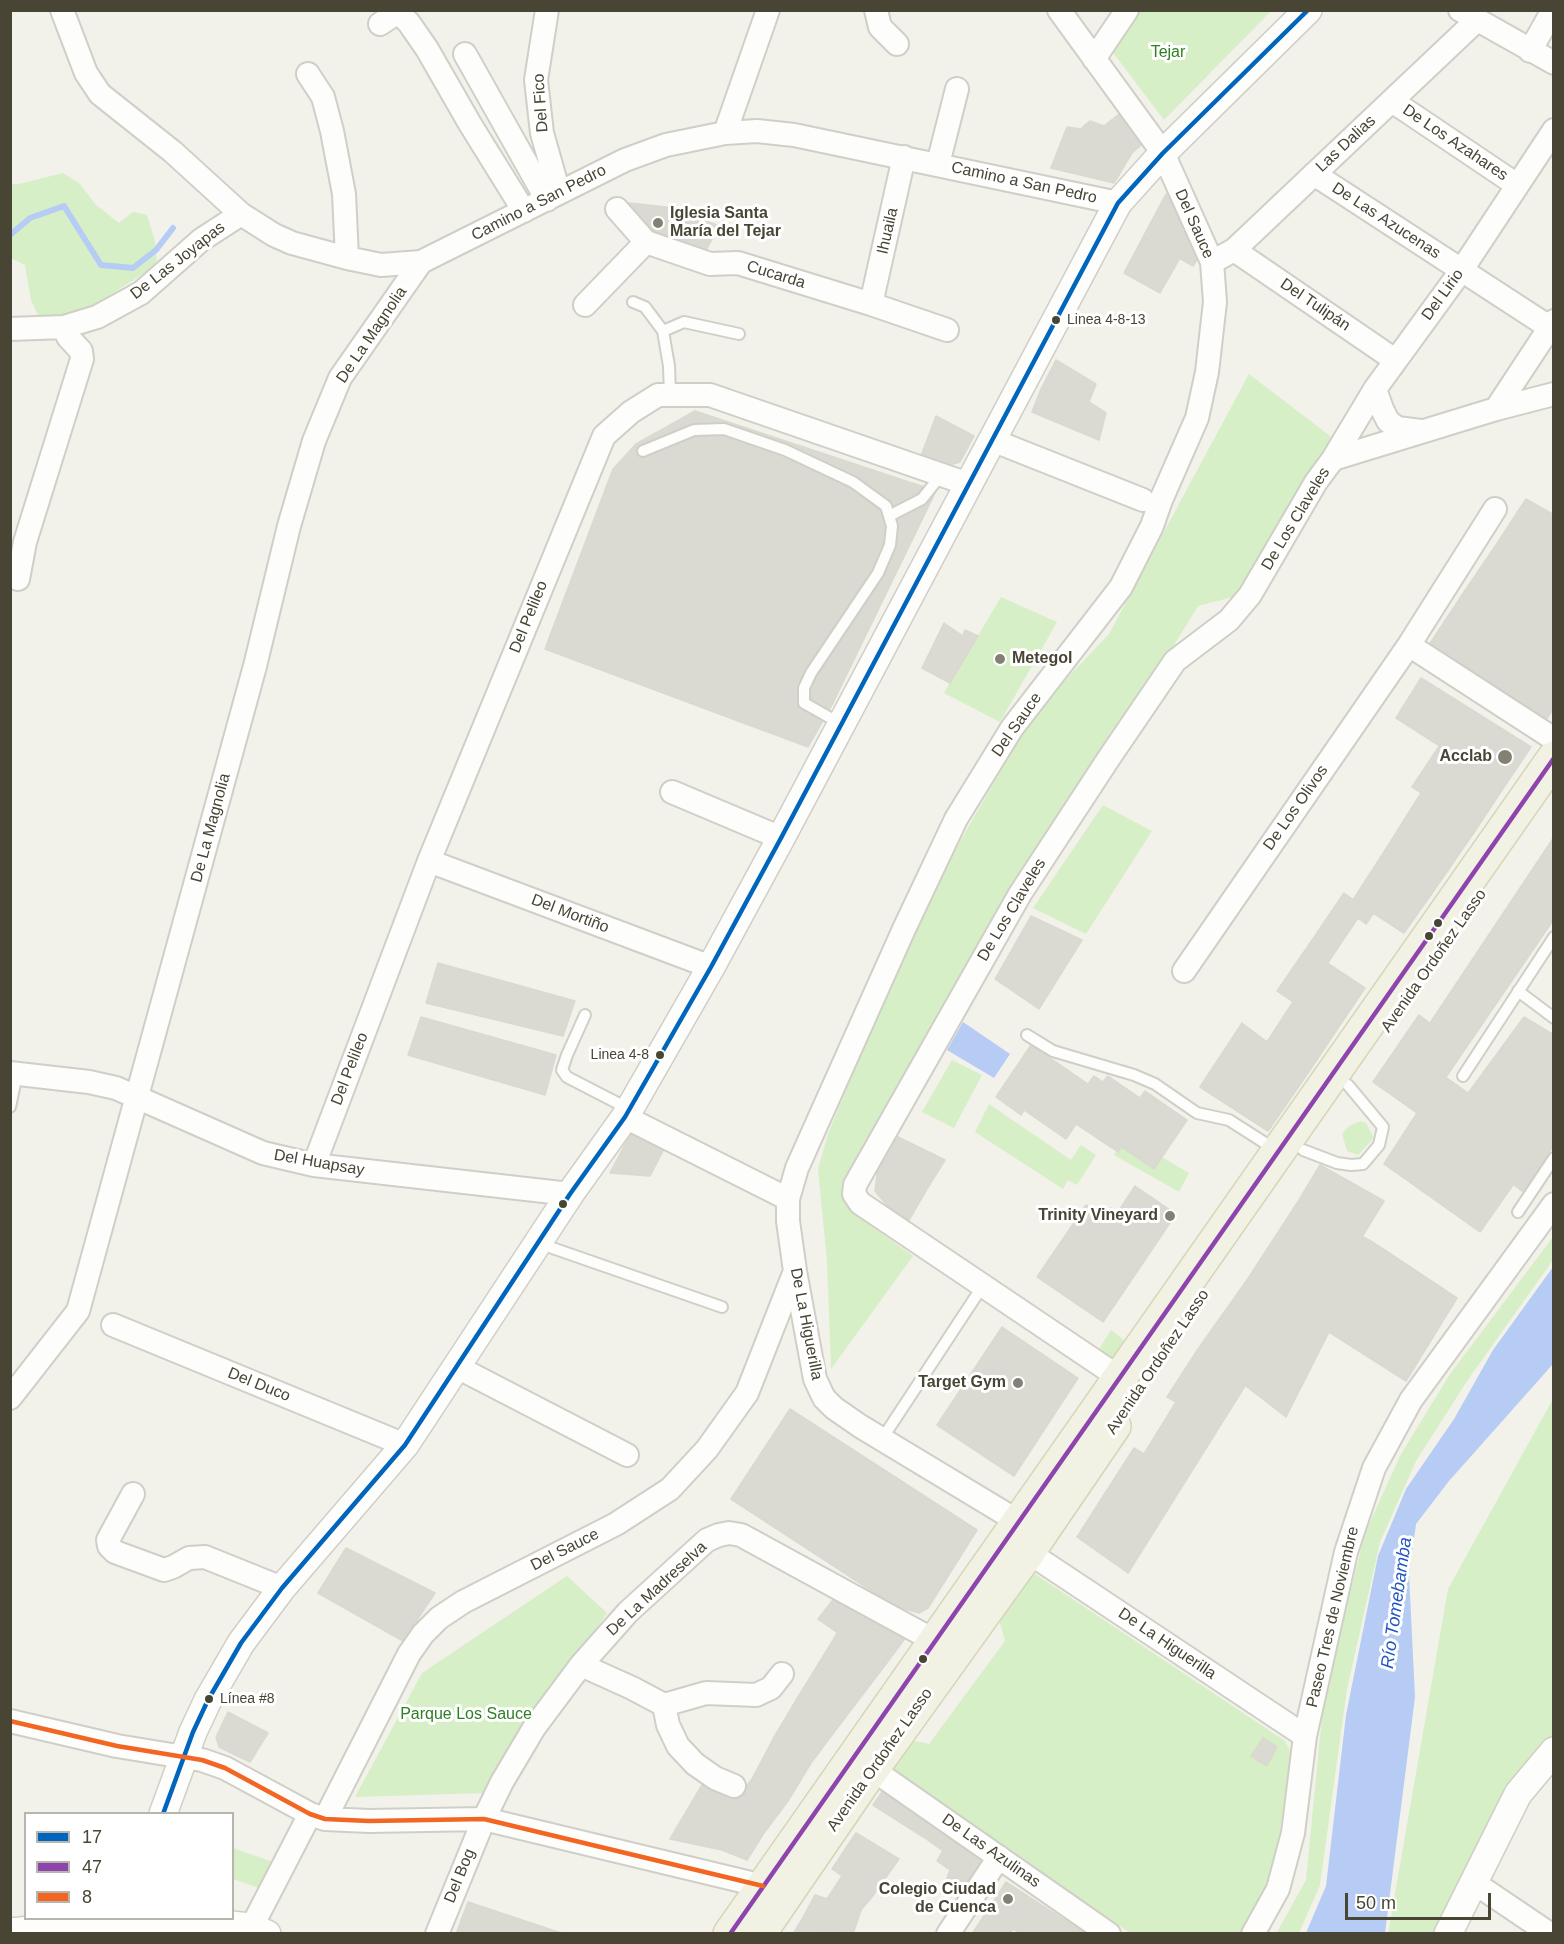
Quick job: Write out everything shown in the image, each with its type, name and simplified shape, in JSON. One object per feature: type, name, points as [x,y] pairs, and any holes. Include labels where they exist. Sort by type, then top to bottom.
[{"type":"main road","name":"Avenida Ordoñez Lasso","points":[[759,1934],[872,1769],[1024,1537],[1291,1151],[1554,758]]},
{"type":"main road","name":"Avenida Ordoñez Lasso","points":[[730,1934],[935,1641],[1024,1537],[1120,1378],[1291,1151],[1348,1085],[1554,788]]},
{"type":"street","name":"Camino a San Pedro","points":[[62,10],[86,73],[100,94],[173,152],[242,214],[292,243],[381,265],[421,262],[625,160],[686,140],[725,133],[757,131],[783,133],[1118,203]]},
{"type":"street","name":"Del Fico","points":[[547,10],[536,80],[553,197]]},
{"type":"street","points":[[725,133],[768,10]]},
{"type":"street","points":[[876,10],[880,27],[897,44]]},
{"type":"street","name":"Del Sauce","points":[[788,1199],[802,1157],[903,929],[957,819],[1012,728],[1121,587],[1152,526],[1197,417],[1207,372],[1215,302],[1212,262],[1162,153],[1059,10]]},
{"type":"street","points":[[1094,59],[1127,10]]},
{"type":"street","points":[[164,1812],[183,1757],[208,1700],[241,1643],[282,1587],[405,1445],[570,1194],[627,1113],[711,967],[781,838],[1118,203],[1162,153],[1308,10]]},
{"type":"street","points":[[1530,51],[1553,10]]},
{"type":"street","points":[[380,24],[395,14],[409,22],[524,211]]},
{"type":"street","points":[[1468,15],[1554,63]]},
{"type":"street","name":"Las Dalias","points":[[1212,262],[1234,250],[1392,100],[1468,15]]},
{"type":"street","points":[[465,54],[553,197]]},
{"type":"street","points":[[308,74],[323,97],[332,131],[344,194],[347,258]]},
{"type":"street","points":[[938,164],[957,89]]},
{"type":"street","name":"De Los Azahares","points":[[1392,100],[1517,185]]},
{"type":"street","name":"Del Lirio","points":[[1333,459],[1375,389],[1461,271],[1554,130]]},
{"type":"street","name":"Ihuaila","points":[[871,304],[904,157]]},
{"type":"street","name":"De Las Azucenas","points":[[1314,174],[1461,271],[1551,324]]},
{"type":"street","name":"Cucarda","points":[[616,209],[646,242],[710,264],[738,263],[946,330]]},
{"type":"street","name":"De Las Joyapas","points":[[10,329],[64,327],[97,317],[141,293],[201,240],[242,214]]},
{"type":"street","points":[[585,305],[646,242]]},
{"type":"street","name":"Del Tulipán","points":[[1234,250],[1395,360]]},
{"type":"street","name":"De La Magnolia","points":[[10,1398],[78,1311],[255,666],[289,526],[314,441],[340,378],[421,262]]},
{"type":"street","points":[[1496,409],[1551,324]]},
{"type":"street","points":[[18,579],[25,542],[82,359],[81,351],[68,337],[64,327]]},
{"type":"street","name":"De Los Claveles","points":[[1375,389],[1389,421],[1397,428],[1422,431]]},
{"type":"street","name":"De Los Claveles","points":[[1120,1378],[860,1203],[854,1194],[855,1185],[1014,904],[1039,865],[1175,661],[1228,620],[1250,595],[1316,482],[1333,459],[1496,409],[1554,394]]},
{"type":"street","name":"Del Pelileo","points":[[314,1165],[429,861],[604,436],[632,412],[658,395],[710,395],[968,484]]},
{"type":"street","points":[[992,440],[1143,500]]},
{"type":"street","name":"De Los Olivos","points":[[1184,970],[1409,645],[1495,509]]},
{"type":"street","points":[[1409,645],[1554,739]]},
{"type":"street","points":[[672,792],[781,838]]},
{"type":"street","name":"Del Mortiño","points":[[429,861],[711,967]]},
{"type":"street","name":"Del Huapsay","points":[[14,1073],[89,1082],[116,1088],[263,1153],[314,1165],[570,1194]]},
{"type":"street","points":[[627,1113],[788,1199]]},
{"type":"street","name":"De La Higuerilla","points":[[788,1199],[788,1221],[795,1271],[815,1379],[824,1398],[848,1418],[1024,1537],[1305,1736]]},
{"type":"street","name":"Paseo Tres de Noviembre","points":[[1252,1934],[1278,1889],[1293,1833],[1305,1736],[1346,1552],[1374,1467],[1411,1400],[1554,1204]]},
{"type":"street","name":"Del Sauce","points":[[255,1932],[317,1817],[423,1634],[439,1618],[463,1602],[616,1524],[670,1489],[707,1449],[747,1393],[795,1271]]},
{"type":"street","name":"Del Duco","points":[[113,1325],[405,1445]]},
{"type":"street","points":[[456,1366],[627,1455]]},
{"type":"street","points":[[134,1494],[108,1540],[109,1546],[116,1552],[164,1570],[189,1558],[205,1557],[282,1587]]},
{"type":"street","name":"De La Madreselva","points":[[484,1819],[502,1782],[534,1728],[581,1665],[628,1612],[707,1540],[719,1535],[729,1533],[741,1535],[935,1641]]},
{"type":"street","points":[[581,1665],[664,1705],[706,1693],[756,1695],[771,1688],[782,1674]]},
{"type":"street","points":[[664,1705],[668,1725],[678,1746],[695,1764],[715,1778],[734,1786]]},
{"type":"street","points":[[10,1721],[117,1746],[202,1760],[225,1768],[317,1817],[369,1821],[484,1819],[763,1886]]},
{"type":"street","points":[[1448,1934],[1518,1794],[1554,1751]]},
{"type":"street","name":"De Las Azulinas","points":[[872,1769],[1109,1934]]},
{"type":"street","name":"Del Bog","points":[[437,1934],[484,1819]]},
{"type":"street","points":[[948,1934],[999,1857]]},
{"type":"street","points":[[1473,1882],[1550,1934]]},
{"type":"street","points":[[10,1932],[200,1922],[255,1932]]},
{"type":"lane","points":[[633,302],[645,307],[663,331],[669,366],[670,395]]},
{"type":"lane","points":[[663,331],[684,322],[739,334]]},
{"type":"lane","points":[[643,451],[694,430],[724,429],[785,450],[853,482],[886,506],[892,526],[890,545],[878,573],[811,673],[804,688],[804,703],[841,724]]},
{"type":"lane","points":[[889,516],[922,499],[941,475]]},
{"type":"lane","points":[[1462,1076],[1554,938]]},
{"type":"lane","points":[[1518,991],[1554,1018]]},
{"type":"lane","points":[[585,1015],[562,1070],[567,1077],[627,1113]]},
{"type":"lane","points":[[1027,1035],[1053,1051],[1134,1075],[1155,1084],[1197,1113],[1229,1120],[1291,1151],[1337,1163],[1363,1164],[1375,1150],[1383,1127],[1348,1085]]},
{"type":"lane","points":[[10,1107],[14,1073]]},
{"type":"lane","points":[[1518,1212],[1554,1158]]},
{"type":"lane","points":[[538,1243],[722,1306]]},
{"type":"lane","points":[[882,1439],[982,1287]]},
{"type":"green space","name":"Tejar","points":[[1140,11],[1271,11],[1164,120],[1111,50]]},
{"type":"green space","points":[[63,173],[80,184],[95,204],[119,223],[133,212],[147,215],[155,241],[157,265],[99,302],[77,313],[39,317],[31,300],[25,265],[11,258],[10,184],[19,184]]},
{"type":"green space","points":[[1249,374],[1334,439],[1244,594],[1198,606],[848,1177],[847,1193],[852,1212],[913,1256],[831,1369],[827,1261],[818,1169],[828,1134],[886,992],[947,864],[1023,732],[1070,675],[1109,634]]},
{"type":"green space","name":"Metegol","points":[[1001,597],[1057,622],[1000,722],[944,693]]},
{"type":"green space","points":[[1103,805],[1152,831],[1086,934],[1033,908]]},
{"type":"green space","points":[[952,1060],[982,1075],[954,1128],[922,1112]]},
{"type":"green space","points":[[989,1104],[1071,1160],[1081,1145],[1096,1155],[1077,1185],[1068,1180],[1063,1189],[975,1132]]},
{"type":"green space","points":[[1361,1121],[1366,1123],[1374,1138],[1358,1155],[1347,1151],[1342,1134],[1349,1126]]},
{"type":"green space","points":[[1126,1136],[1189,1173],[1179,1192],[1114,1155]]},
{"type":"green space","points":[[1553,1237],[1553,1260],[1467,1381],[1416,1461],[1380,1542],[1347,1689],[1320,1885],[1299,1933],[1276,1934],[1306,1880],[1324,1697],[1365,1533],[1401,1454],[1450,1374]]},
{"type":"green space","points":[[1111,1330],[1129,1344],[1119,1360],[1109,1361],[1096,1354]]},
{"type":"green space","points":[[1553,1399],[1553,1735],[1517,1781],[1433,1933],[1388,1934],[1448,1589]]},
{"type":"green space","points":[[1029,1570],[1285,1741],[1291,1753],[1273,1880],[1240,1934],[1130,1933],[886,1765],[907,1739],[929,1744],[1005,1641],[998,1615]]},
{"type":"green space","name":"Parque Los Sauce","points":[[567,1576],[607,1613],[484,1793],[355,1797],[422,1673]]},
{"type":"green space","points":[[234,1848],[273,1862],[262,1889],[234,1879]]},
{"type":"water","points":[[963,1022],[1010,1054],[994,1078],[947,1050]]},
{"type":"water","name":"Río Tomebamba","points":[[1553,1267],[1553,1364],[1449,1481],[1416,1524],[1409,1574],[1415,1697],[1385,1933],[1306,1933],[1326,1886],[1346,1715],[1378,1556],[1406,1489],[1454,1419],[1493,1350]]},
{"type":"building","points":[[1123,111],[1145,142],[1132,153],[1085,125],[1090,121],[1104,126]]},
{"type":"building","points":[[1085,125],[1132,153],[1114,183],[1051,168],[1067,127],[1081,129]]},
{"type":"building","points":[[1166,194],[1200,254],[1193,266],[1143,237]]},
{"type":"building","points":[[621,202],[674,208],[719,226],[704,254],[649,234]]},
{"type":"building","points":[[1143,237],[1180,258],[1160,293],[1124,273]]},
{"type":"building","points":[[1056,360],[1096,384],[1089,402],[1041,389]]},
{"type":"building","points":[[1041,389],[1089,402],[1106,413],[1099,440],[1032,412]]},
{"type":"building","points":[[695,411],[936,491],[844,680],[826,674],[816,692],[832,705],[808,747],[545,649],[613,469],[636,444]]},
{"type":"building","points":[[936,416],[974,436],[960,462],[949,465],[921,456]]},
{"type":"building","points":[[1526,499],[1554,515],[1554,578],[1496,545]]},
{"type":"building","points":[[1496,545],[1554,578],[1554,588],[1526,630],[1464,592]]},
{"type":"building","points":[[1554,588],[1554,649],[1526,630]]},
{"type":"building","points":[[1464,592],[1526,630],[1492,685],[1429,645]]},
{"type":"building","points":[[944,623],[963,636],[965,630],[978,636],[950,683],[922,668]]},
{"type":"building","points":[[1526,630],[1554,649],[1554,694],[1506,662]]},
{"type":"building","points":[[1506,662],[1554,694],[1554,708],[1545,721],[1492,685]]},
{"type":"building","points":[[826,674],[844,680],[832,705],[816,692]]},
{"type":"building","points":[[1421,678],[1531,747],[1504,787],[1396,718]]},
{"type":"building","points":[[1440,745],[1504,787],[1477,828],[1412,787]]},
{"type":"building","points":[[1421,793],[1477,828],[1442,879],[1389,844]]},
{"type":"building","points":[[1554,837],[1554,919],[1446,1077],[1399,1044],[1419,1015],[1430,1023]]},
{"type":"building","points":[[1389,844],[1442,879],[1404,933],[1353,900]]},
{"type":"building","points":[[1344,893],[1373,914],[1366,924],[1358,918],[1327,964],[1306,949]]},
{"type":"building","points":[[1031,916],[1082,940],[1039,1009],[995,979]]},
{"type":"building","points":[[1306,949],[1365,988],[1336,1031],[1277,991]]},
{"type":"building","points":[[438,963],[575,1001],[563,1036],[426,1003]]},
{"type":"building","points":[[1293,1002],[1336,1031],[1308,1073],[1267,1042]]},
{"type":"building","points":[[421,1017],[556,1055],[545,1095],[408,1055]]},
{"type":"building","points":[[1524,1017],[1554,1035],[1554,1144],[1526,1194],[1441,1130]]},
{"type":"building","points":[[1242,1023],[1308,1073],[1268,1131],[1200,1087]]},
{"type":"building","points":[[1399,1044],[1468,1093],[1441,1130],[1373,1082]]},
{"type":"building","points":[[1031,1045],[1088,1084],[1094,1076],[1103,1082],[1108,1076],[1140,1098],[1145,1091],[1187,1120],[1154,1169],[1121,1147],[1118,1152],[1076,1124],[1066,1139],[1024,1110],[1021,1115],[996,1097]]},
{"type":"building","points":[[1417,1113],[1513,1185],[1480,1232],[1384,1164]]},
{"type":"building","points":[[632,1131],[664,1149],[650,1176],[610,1173]]},
{"type":"building","points":[[894,1135],[945,1160],[927,1189],[879,1159]]},
{"type":"building","points":[[879,1159],[927,1189],[905,1227],[875,1191]]},
{"type":"building","points":[[1320,1165],[1384,1201],[1362,1237],[1299,1200]]},
{"type":"building","points":[[1135,1186],[1176,1214],[1103,1322],[1037,1277],[1086,1205],[1105,1217],[1111,1208],[1118,1212]]},
{"type":"building","points":[[1299,1200],[1374,1243],[1329,1332],[1247,1280]]},
{"type":"building","points":[[1374,1243],[1457,1298],[1406,1381],[1329,1332]]},
{"type":"building","points":[[1247,1280],[1329,1332],[1286,1417],[1198,1349]]},
{"type":"building","points":[[1002,1327],[1078,1378],[1014,1476],[937,1425]]},
{"type":"building","points":[[1198,1349],[1245,1386],[1128,1573],[1077,1537],[1134,1448],[1144,1454],[1176,1402],[1167,1397]]},
{"type":"building","points":[[790,1409],[977,1530],[928,1608],[919,1613],[895,1606],[731,1499]]},
{"type":"building","points":[[346,1548],[435,1593],[403,1641],[318,1593]]},
{"type":"building","points":[[839,1592],[878,1617],[856,1646],[818,1619]]},
{"type":"building","points":[[878,1617],[906,1637],[883,1668],[856,1646]]},
{"type":"building","points":[[838,1632],[883,1668],[841,1723],[798,1697]]},
{"type":"building","points":[[798,1697],[841,1723],[811,1763],[773,1739]]},
{"type":"building","points":[[228,1712],[268,1733],[250,1762],[219,1747],[216,1737]]},
{"type":"building","points":[[1263,1738],[1277,1747],[1267,1766],[1251,1756]]},
{"type":"building","points":[[773,1739],[811,1763],[788,1801],[752,1779]]},
{"type":"building","points":[[752,1779],[788,1801],[764,1833],[740,1820],[728,1810]]},
{"type":"building","points":[[702,1785],[741,1792],[728,1810],[740,1820],[722,1850],[670,1839]]},
{"type":"building","points":[[887,1785],[936,1819],[925,1838],[873,1805]]},
{"type":"building","points":[[936,1819],[954,1832],[943,1851],[925,1838]]},
{"type":"building","points":[[740,1820],[764,1833],[747,1860],[722,1850]]},
{"type":"building","points":[[954,1832],[987,1856],[966,1888],[947,1878],[950,1870],[937,1861]]},
{"type":"building","points":[[856,1833],[899,1859],[872,1897],[832,1869]]},
{"type":"building","points":[[842,1876],[872,1897],[861,1910],[827,1899]]},
{"type":"building","points":[[1006,1882],[1086,1934],[1020,1934],[1013,1929],[1010,1934],[972,1934]]},
{"type":"building","points":[[815,1895],[861,1910],[853,1934],[837,1934],[801,1921]]},
{"type":"building","points":[[468,1902],[564,1934],[456,1934]]},
{"type":"building","points":[[801,1921],[837,1934],[793,1934]]},
{"type":"waterway","points":[[10,235],[30,218],[64,206],[101,265],[133,268],[156,250],[173,228]]},
{"type":"transit line","name":"17","points":[[164,1812],[193,1732],[208,1700],[241,1643],[282,1588],[405,1445],[570,1194],[625,1117],[711,967],[781,838],[1118,203],[1163,153],[1308,10]]},
{"type":"transit line","name":"47","points":[[730,1934],[1554,758]]},
{"type":"transit line","name":"8","points":[[10,1721],[117,1746],[202,1760],[225,1768],[310,1814],[325,1819],[369,1821],[484,1819],[763,1886]]},
{"type":"place","name":"Iglesia Santa María del Tejar","points":[[658,223]]},
{"type":"place","name":"Linea 4-8-13","points":[[1056,320]]},
{"type":"place","name":"Metegol","points":[[1000,659]]},
{"type":"place","name":"Acclab","points":[[1505,757]]},
{"type":"place","name":"Linea 4-8","points":[[660,1055]]},
{"type":"place","name":"Trinity Vineyard","points":[[1170,1216]]},
{"type":"place","name":"Target Gym","points":[[1018,1383]]},
{"type":"place","name":"Línea #8","points":[[209,1699]]},
{"type":"place","name":"Colegio Ciudad de Cuenca","points":[[1008,1899]]}]
